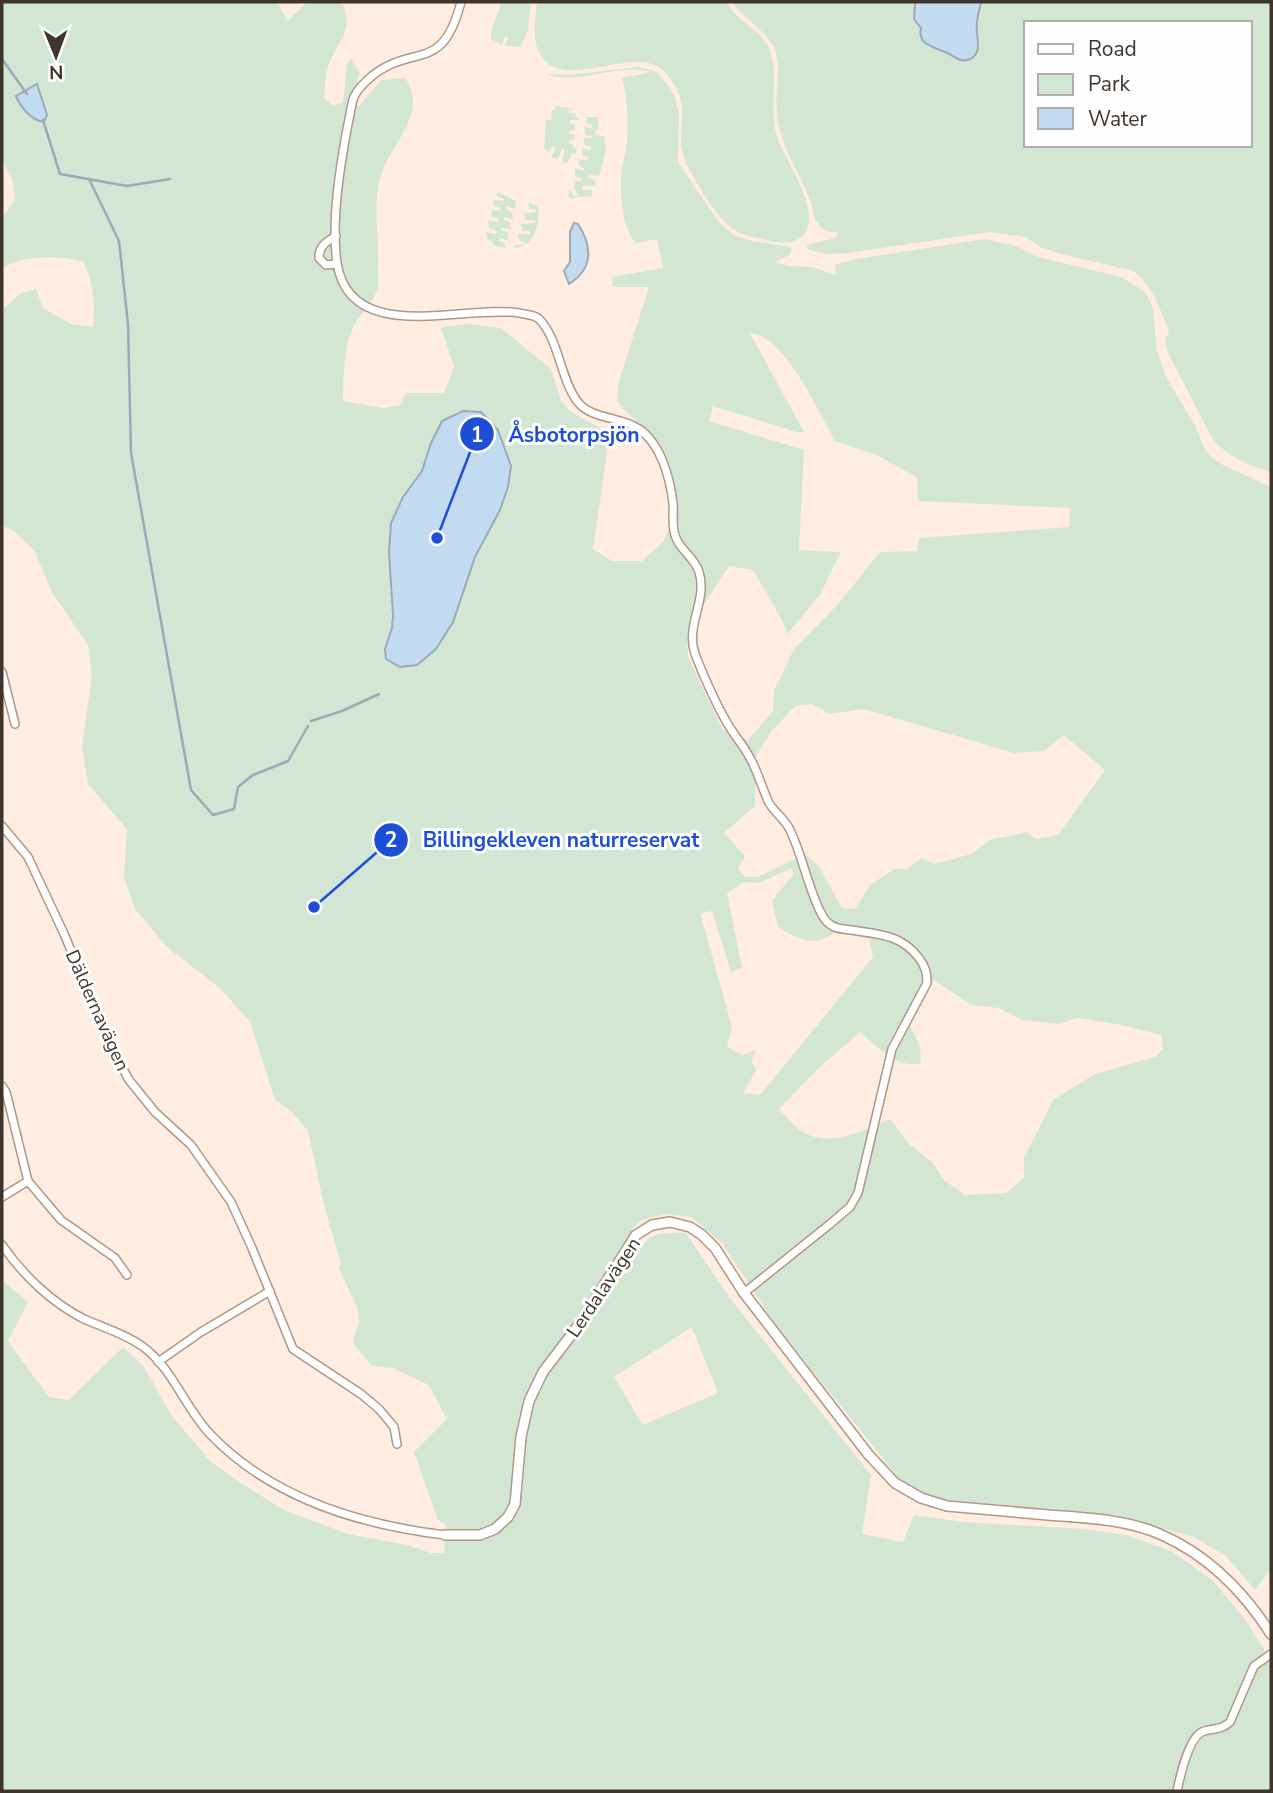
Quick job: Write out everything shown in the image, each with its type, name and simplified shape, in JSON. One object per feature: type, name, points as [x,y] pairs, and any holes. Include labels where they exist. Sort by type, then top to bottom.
[{"type":"street","points":[[461,2],[454,26],[438,48],[425,55],[389,65],[368,78],[354,97],[339,182],[336,236],[337,264],[348,290],[365,305],[377,311],[426,317],[491,311],[533,316],[539,320],[549,336],[569,387],[581,406],[637,427],[649,438],[659,455],[669,483],[675,536],[699,571],[701,591],[692,632],[695,652],[727,723],[752,760],[768,801],[790,830],[820,911],[827,923],[835,928],[881,933],[900,941],[914,952],[927,973],[927,983],[892,1049],[887,1064],[866,1166],[858,1193],[850,1207],[744,1293]]},
{"type":"street","points":[[336,236],[325,242],[319,258],[326,265],[337,264]]},
{"type":"street","points":[[2,671],[15,724]]},
{"type":"street","name":"Däldernavägen","points":[[2,826],[29,858],[120,1064],[144,1099],[191,1145],[218,1182],[243,1227],[293,1349],[379,1409],[394,1427],[397,1444]]},
{"type":"street","points":[[2,1086],[28,1181],[61,1220],[115,1258],[127,1275]]},
{"type":"street","points":[[2,1197],[28,1181]]},
{"type":"street","name":"Lerdalavägen","points":[[2,1245],[34,1283],[63,1306],[143,1347],[159,1362],[209,1433],[244,1465],[321,1506],[379,1525],[445,1535],[481,1535],[495,1529],[508,1517],[515,1504],[521,1437],[529,1401],[543,1372],[578,1326],[636,1235],[660,1223],[670,1222],[690,1227],[715,1248],[744,1293],[868,1454],[895,1483],[921,1498],[947,1506],[1113,1521],[1163,1535],[1197,1554],[1222,1574],[1244,1597],[1271,1634]]},
{"type":"street","points":[[159,1362],[201,1332],[270,1292]]},
{"type":"street","points":[[1177,1791],[1195,1737],[1202,1731],[1223,1728],[1230,1722],[1254,1665],[1271,1654]]},
{"type":"green space","points":[[2,2],[277,2],[288,21],[307,2],[342,2],[346,13],[346,29],[328,68],[324,98],[333,106],[343,102],[347,65],[351,58],[360,74],[350,104],[359,106],[381,80],[405,78],[413,103],[406,127],[387,161],[379,184],[376,208],[378,288],[356,322],[349,340],[343,401],[384,408],[400,405],[406,393],[444,393],[454,367],[441,327],[469,324],[501,328],[551,369],[561,401],[571,412],[604,430],[608,447],[593,549],[612,561],[642,561],[663,542],[678,511],[673,476],[660,443],[622,408],[617,400],[619,381],[649,287],[613,287],[612,277],[663,268],[657,239],[636,243],[631,237],[625,221],[621,192],[627,127],[622,78],[651,72],[625,70],[572,77],[546,74],[569,75],[639,67],[657,72],[675,97],[679,115],[678,162],[718,221],[735,236],[791,247],[791,254],[775,262],[812,267],[836,275],[835,265],[851,260],[984,239],[1016,246],[1038,257],[1121,277],[1144,291],[1153,310],[1157,351],[1167,379],[1195,425],[1204,447],[1211,457],[1223,465],[1271,487],[1271,1569],[1255,1590],[1226,1556],[1194,1537],[1115,1515],[936,1499],[900,1480],[775,1324],[722,1243],[691,1217],[666,1214],[641,1220],[632,1229],[625,1270],[652,1236],[686,1233],[732,1301],[871,1475],[862,1534],[903,1542],[914,1515],[964,1522],[1084,1529],[1127,1535],[1173,1552],[1212,1580],[1244,1618],[1271,1660],[1271,1791],[2,1791],[2,1280],[28,1302],[8,1341],[49,1397],[69,1400],[123,1347],[144,1367],[172,1416],[211,1462],[284,1510],[348,1534],[407,1545],[431,1553],[444,1553],[446,1524],[438,1520],[414,1452],[447,1419],[429,1385],[393,1368],[372,1366],[355,1346],[353,1340],[359,1322],[357,1307],[338,1267],[341,1264],[324,1205],[308,1131],[291,1111],[275,1100],[250,1022],[220,988],[167,947],[135,909],[124,878],[127,829],[88,784],[82,747],[92,677],[88,645],[53,594],[34,550],[13,530],[2,526],[2,310],[21,293],[36,289],[43,308],[71,324],[93,327],[93,294],[83,262],[41,257],[21,260],[2,268],[2,219],[15,199],[12,179],[2,160]],"holes":[[[750,333],[763,337],[788,361],[800,377],[835,441],[876,455],[917,477],[918,501],[1070,508],[1069,527],[919,538],[917,551],[880,552],[838,604],[794,649],[774,690],[773,711],[748,740],[722,729],[688,657],[687,630],[729,566],[753,570],[787,634],[820,595],[841,552],[799,550],[804,450],[709,421],[713,406],[804,432]],[[431,443],[509,461],[510,476],[504,496],[492,526],[475,555],[453,622],[385,649],[393,615],[389,552],[403,497],[422,471]],[[812,704],[830,714],[864,709],[1014,753],[1044,751],[1064,735],[1105,770],[1058,835],[1036,839],[1027,832],[990,840],[971,854],[935,864],[921,858],[907,869],[894,869],[870,885],[855,909],[842,908],[818,865],[805,854],[758,877],[745,877],[738,868],[745,856],[724,833],[755,806],[756,756],[771,732],[795,706]],[[791,868],[794,874],[772,900],[778,927],[812,941],[834,933],[869,938],[873,957],[760,1095],[743,1093],[757,1069],[751,1062],[756,1050],[742,1055],[727,1047],[732,1027],[700,913],[712,911],[731,972],[742,968],[727,893],[744,882],[759,883]],[[934,980],[971,1005],[999,1008],[1023,1020],[1058,1024],[1078,1018],[1122,1025],[1161,1035],[1163,1049],[1155,1057],[1095,1074],[1054,1099],[1024,1157],[1024,1178],[1006,1193],[965,1195],[944,1180],[932,1162],[908,1143],[890,1119],[848,1136],[826,1138],[804,1133],[779,1109],[819,1068],[860,1032],[888,1055],[904,1063],[921,1063],[920,1046],[910,1025]],[[692,1327],[718,1393],[643,1425],[614,1377]]]},
{"type":"green space","points":[[501,2],[531,2],[528,29],[521,47],[505,46],[508,37],[505,37],[502,45],[491,39]]},
{"type":"green space","points":[[537,2],[727,2],[736,15],[760,35],[769,48],[774,70],[775,130],[803,192],[809,219],[807,230],[795,241],[779,242],[748,236],[726,224],[701,190],[687,164],[681,145],[682,110],[679,95],[665,72],[655,65],[641,62],[588,69],[556,68],[544,60],[536,44]]},
{"type":"green space","points":[[732,2],[915,2],[914,19],[938,50],[955,58],[978,35],[976,27],[981,2],[1271,2],[1271,472],[1238,460],[1212,438],[1168,353],[1165,340],[1169,331],[1159,307],[1151,291],[1134,271],[1061,254],[1042,248],[1025,237],[989,232],[848,253],[826,254],[807,249],[810,244],[836,238],[838,232],[825,230],[817,222],[782,137],[776,106],[777,58],[767,37]]},
{"type":"green space","points":[[555,106],[577,109],[569,109],[568,113],[576,114],[575,117],[579,120],[570,120],[570,124],[575,124],[575,129],[578,129],[569,131],[569,134],[575,135],[574,139],[577,139],[569,140],[569,144],[573,144],[573,148],[577,149],[568,162],[561,163],[565,150],[562,149],[558,159],[551,157],[556,147],[552,146],[549,152],[544,149],[546,120],[551,120]]},
{"type":"green space","points":[[587,117],[598,117],[598,129],[595,131],[596,135],[604,136],[606,151],[599,176],[589,174],[588,177],[595,180],[595,185],[582,186],[583,190],[592,190],[592,196],[570,198],[570,190],[574,196],[578,195],[572,179],[580,182],[582,179],[575,176],[575,168],[583,171],[585,169],[579,166],[579,159],[588,160],[588,157],[583,156],[582,148],[590,150],[591,147],[585,145],[583,138],[592,138],[586,135],[584,127],[592,128],[593,125],[586,123]]},
{"type":"green space","points":[[498,192],[516,201],[515,209],[507,206],[506,209],[512,212],[513,219],[504,217],[504,220],[510,222],[511,229],[501,228],[508,232],[508,240],[499,238],[499,241],[505,243],[505,248],[493,245],[493,241],[487,239],[486,232],[496,234],[497,231],[489,228],[488,220],[498,222],[499,219],[492,217],[491,210],[500,211],[501,208],[494,206],[493,200],[503,201],[504,199],[496,196]]},
{"type":"green space","points":[[529,203],[538,206],[538,220],[535,233],[525,244],[519,241],[518,234],[530,234],[530,231],[522,231],[521,224],[535,223],[534,220],[526,220],[524,213],[536,212],[536,209],[529,209]]},
{"type":"water","points":[[915,2],[981,2],[977,21],[978,48],[974,56],[960,60],[924,41],[921,38],[921,28],[914,19]]},
{"type":"water","points":[[37,84],[47,115],[44,122],[27,113],[16,96]]},
{"type":"water","points":[[574,223],[578,224],[583,233],[588,257],[583,272],[569,284],[564,271],[570,262],[570,232]]},
{"type":"water","points":[[463,411],[481,412],[498,430],[511,466],[508,487],[500,510],[475,557],[453,622],[436,649],[417,665],[400,667],[386,659],[385,649],[393,615],[389,552],[391,523],[403,497],[422,471],[442,421]]},
{"type":"waterway","points":[[2,59],[27,94]]},
{"type":"waterway","points":[[43,120],[60,174],[127,186],[170,179]]},
{"type":"waterway","points":[[89,179],[119,241],[128,324],[131,453],[191,790],[213,815],[234,809],[238,787],[253,775],[288,761],[308,726]]},
{"type":"waterway","points":[[311,721],[342,711],[379,694]]},
{"type":"place","name":"Åsbotorpsjön","points":[[437,538]]},
{"type":"place","name":"Billingekleven naturreservat","points":[[314,907]]}]
